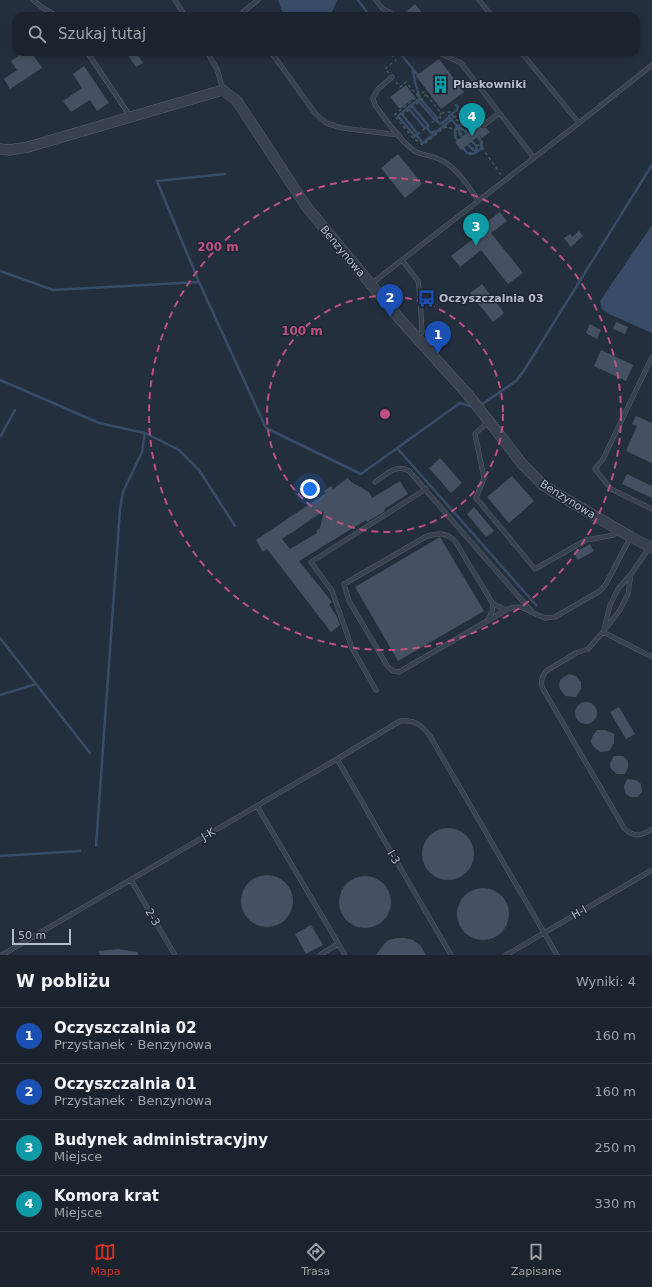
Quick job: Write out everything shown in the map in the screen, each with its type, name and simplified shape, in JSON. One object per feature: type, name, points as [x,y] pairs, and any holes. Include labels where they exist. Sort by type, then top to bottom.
[{"type":"street","points":[[0,149],[9,150],[28,147],[132,118],[223,90]]},
{"type":"street","name":"Benzynowa","points":[[223,90],[237,101],[306,206],[370,284],[470,397],[520,460],[543,485],[631,537],[651,546]]},
{"type":"lane","points":[[32,0],[51,12]]},
{"type":"lane","points":[[175,0],[182,12]]},
{"type":"lane","points":[[243,12],[258,0]]},
{"type":"lane","points":[[376,0],[382,8],[388,12]]},
{"type":"lane","points":[[479,0],[489,12]]},
{"type":"lane","points":[[90,56],[132,118]]},
{"type":"lane","points":[[209,56],[217,69],[223,90]]},
{"type":"lane","points":[[274,56],[315,113],[326,123],[342,128],[399,136]]},
{"type":"lane","points":[[446,56],[461,63],[534,158]]},
{"type":"lane","points":[[524,56],[579,123]]},
{"type":"lane","points":[[370,284],[579,123],[652,64]]},
{"type":"lane","points":[[392,77],[378,89],[373,98],[375,105],[399,136],[414,151],[419,154],[436,157],[443,161],[459,174],[478,200]]},
{"type":"lane","points":[[486,124],[499,114]]},
{"type":"lane","points":[[402,260],[418,281],[422,332],[416,337]]},
{"type":"lane","points":[[652,357],[604,459],[595,469],[611,489],[652,509]]},
{"type":"lane","points":[[489,421],[474,434],[484,478],[476,498],[535,569],[586,540],[614,534],[617,528]]},
{"type":"lane","points":[[375,482],[396,468],[404,468],[409,471],[534,613]]},
{"type":"lane","points":[[376,690],[352,648],[332,592],[311,562],[426,490]]},
{"type":"lane","points":[[506,610],[493,604],[454,541],[448,535],[442,534],[427,536],[344,584],[349,601],[388,667],[393,671],[399,672],[506,610],[518,606],[545,618],[554,617],[600,591],[606,584],[631,537]]},
{"type":"lane","points":[[604,632],[610,605],[618,589],[651,546]]},
{"type":"lane","points":[[631,574],[628,594],[620,610],[604,632],[588,649],[546,671],[541,684],[624,828],[629,832],[638,835],[643,835],[652,829]]},
{"type":"lane","points":[[487,621],[492,612],[493,604]]},
{"type":"lane","points":[[604,632],[652,658]]},
{"type":"lane","name":"J-K","points":[[2,955],[337,760],[400,721],[407,720],[416,722],[425,729],[430,736],[544,933]]},
{"type":"lane","name":"I-3","points":[[337,760],[451,955]]},
{"type":"lane","points":[[257,806],[345,955]]},
{"type":"lane","name":"H-I","points":[[506,955],[652,870]]},
{"type":"lane","name":"2-3","points":[[131,880],[175,955]]},
{"type":"lane","points":[[544,933],[557,955]]},
{"type":"lane","points":[[320,955],[338,944]]},
{"type":"path","points":[[393,56],[396,60],[385,69],[400,87],[406,82],[418,96],[394,115],[397,119],[413,138],[423,145],[446,127]]},
{"type":"path","points":[[416,94],[425,93]]},
{"type":"path","points":[[397,119],[419,102],[425,93]]},
{"type":"path","points":[[425,93],[441,113]]},
{"type":"path","points":[[454,117],[465,109],[475,114],[478,118],[482,114],[486,124]]},
{"type":"path","points":[[413,138],[434,121],[441,113],[450,112],[456,120],[468,123],[473,129]]},
{"type":"path","points":[[439,116],[446,127],[452,129],[461,130],[462,122]]},
{"type":"path","points":[[454,136],[460,135],[466,130],[468,123]]},
{"type":"path","points":[[479,136],[482,141],[483,149],[505,180]]},
{"type":"path","points":[[470,155],[471,150],[477,145],[483,146]]},
{"type":"water","points":[[278,0],[337,0],[331,12],[282,11]]},
{"type":"water","points":[[652,225],[652,333],[609,314],[602,309],[600,301]]},
{"type":"building","points":[[415,4],[422,12],[408,12],[407,11]]},
{"type":"building","points":[[18,56],[34,56],[42,68],[10,89],[4,79],[17,70],[11,61]]},
{"type":"building","points":[[129,56],[139,56],[143,63],[136,67]]},
{"type":"building","name":"Piaskowniki","points":[[439,59],[464,92],[441,109],[416,76]]},
{"type":"building","points":[[84,66],[109,103],[97,111],[90,100],[71,112],[63,101],[82,88],[73,74]]},
{"type":"building","points":[[406,85],[415,97],[400,109],[390,97]]},
{"type":"building","points":[[482,122],[481,127],[486,128],[490,132],[482,138],[480,135],[461,150],[455,142]]},
{"type":"building","points":[[398,154],[422,184],[405,198],[381,168]]},
{"type":"building","points":[[500,212],[507,221],[491,233],[523,273],[508,284],[481,250],[460,267],[451,256],[474,238],[471,234]]},
{"type":"building","points":[[579,231],[583,236],[571,247],[564,238],[570,234],[572,237]]},
{"type":"building","points":[[482,284],[504,313],[493,322],[470,293]]},
{"type":"building","points":[[616,322],[628,327],[625,334],[613,329]]},
{"type":"building","points":[[590,324],[601,330],[597,339],[586,333]]},
{"type":"building","points":[[601,350],[633,365],[626,381],[594,366]]},
{"type":"building","points":[[636,416],[652,423],[652,463],[626,451],[637,426],[632,424]]},
{"type":"building","points":[[440,458],[462,483],[451,493],[429,468]]},
{"type":"building","points":[[627,474],[652,486],[652,498],[622,484]]},
{"type":"building","points":[[512,476],[534,501],[509,523],[487,497]]},
{"type":"building","points":[[348,478],[351,482],[369,492],[372,498],[400,481],[408,494],[384,509],[385,511],[367,522],[366,520],[299,561],[332,602],[329,605],[337,617],[340,625],[331,632],[267,549],[263,552],[256,540],[326,493],[324,491],[331,486],[333,489]],"holes":[[[324,511],[320,528],[316,531],[317,533],[290,549],[282,539]]]},
{"type":"building","points":[[474,507],[494,531],[486,537],[467,514]]},
{"type":"building","points":[[440,537],[484,611],[398,661],[355,587]]},
{"type":"building","points":[[590,544],[594,551],[578,560],[574,553]]},
{"type":"building","points":[[569,674],[576,676],[581,682],[581,689],[576,697],[565,696],[560,689],[560,680]]},
{"type":"building","points":[[586,702],[594,705],[597,713],[594,721],[586,724],[578,721],[575,713],[578,705]]},
{"type":"building","points":[[619,707],[635,734],[626,739],[610,712]]},
{"type":"building","points":[[597,730],[605,730],[614,734],[614,743],[609,751],[600,752],[593,746],[591,742],[592,737]]},
{"type":"building","points":[[614,756],[623,756],[628,761],[628,768],[625,774],[617,774],[611,769],[610,763]]},
{"type":"building","points":[[627,779],[636,780],[641,784],[642,792],[637,797],[630,797],[625,793],[624,786]]},
{"type":"building","points":[[448,828],[462,832],[470,840],[474,854],[470,868],[462,876],[448,880],[434,876],[426,868],[422,854],[426,840],[434,832]]},
{"type":"building","points":[[267,875],[281,879],[289,887],[293,901],[289,915],[281,923],[267,927],[253,923],[245,915],[241,901],[245,887],[253,879]]},
{"type":"building","points":[[365,876],[379,880],[387,888],[391,902],[387,916],[379,924],[365,928],[351,924],[343,916],[339,902],[343,888],[351,880]]},
{"type":"building","points":[[483,888],[497,892],[505,900],[509,914],[505,928],[497,936],[483,940],[469,936],[461,928],[457,914],[461,900],[469,892]]},
{"type":"building","points":[[311,925],[323,945],[306,954],[295,934]]},
{"type":"building","points":[[397,938],[413,940],[420,945],[426,955],[376,955],[385,943],[389,940]]},
{"type":"building","points":[[118,949],[138,952],[138,955],[100,955],[99,951]]},
{"type":"waterway","points":[[358,0],[367,12]]},
{"type":"waterway","points":[[402,56],[418,75]]},
{"type":"waterway","points":[[413,70],[420,98],[398,116],[423,143],[452,119]]},
{"type":"waterway","points":[[420,98],[436,117],[436,120]]},
{"type":"waterway","points":[[418,100],[440,124],[450,117]]},
{"type":"waterway","points":[[411,105],[428,125],[427,128]]},
{"type":"waterway","points":[[456,105],[458,107],[457,110],[449,116],[457,126],[464,130],[468,136]]},
{"type":"waterway","points":[[408,108],[425,128],[427,128],[431,133],[435,131]]},
{"type":"waterway","points":[[401,113],[417,133],[417,136]]},
{"type":"waterway","points":[[461,124],[468,126],[481,141],[481,149],[473,154],[467,153],[455,137],[455,130],[457,126],[461,124]]},
{"type":"waterway","points":[[458,127],[463,138]]},
{"type":"waterway","points":[[471,140],[476,146],[477,152]]},
{"type":"waterway","points":[[466,142],[477,152]]},
{"type":"waterway","points":[[481,405],[516,381],[525,369],[652,165]]},
{"type":"waterway","points":[[199,282],[157,181],[225,174]]},
{"type":"waterway","points":[[0,271],[53,290],[199,282],[266,428],[361,474],[460,403],[470,406]]},
{"type":"waterway","points":[[0,380],[99,423],[145,433],[179,450],[199,470],[235,526]]},
{"type":"waterway","points":[[0,437],[15,410]]},
{"type":"waterway","points":[[96,846],[120,509],[123,492],[142,452],[145,433]]},
{"type":"waterway","points":[[397,448],[536,605]]},
{"type":"waterway","points":[[0,638],[90,753]]},
{"type":"waterway","points":[[0,695],[36,684]]},
{"type":"waterway","points":[[0,856],[80,851]]},
{"type":"place","name":"Piaskowniki","points":[[440,84]]},
{"type":"place","name":"Komora krat","points":[[472,136]]},
{"type":"place","name":"Budynek administracyjny","points":[[476,246]]},
{"type":"place","name":"Oczyszczalnia 03","points":[[426,298]]},
{"type":"place","name":"Oczyszczalnia 01","points":[[390,317]]},
{"type":"place","name":"Oczyszczalnia 02","points":[[438,354]]}]
